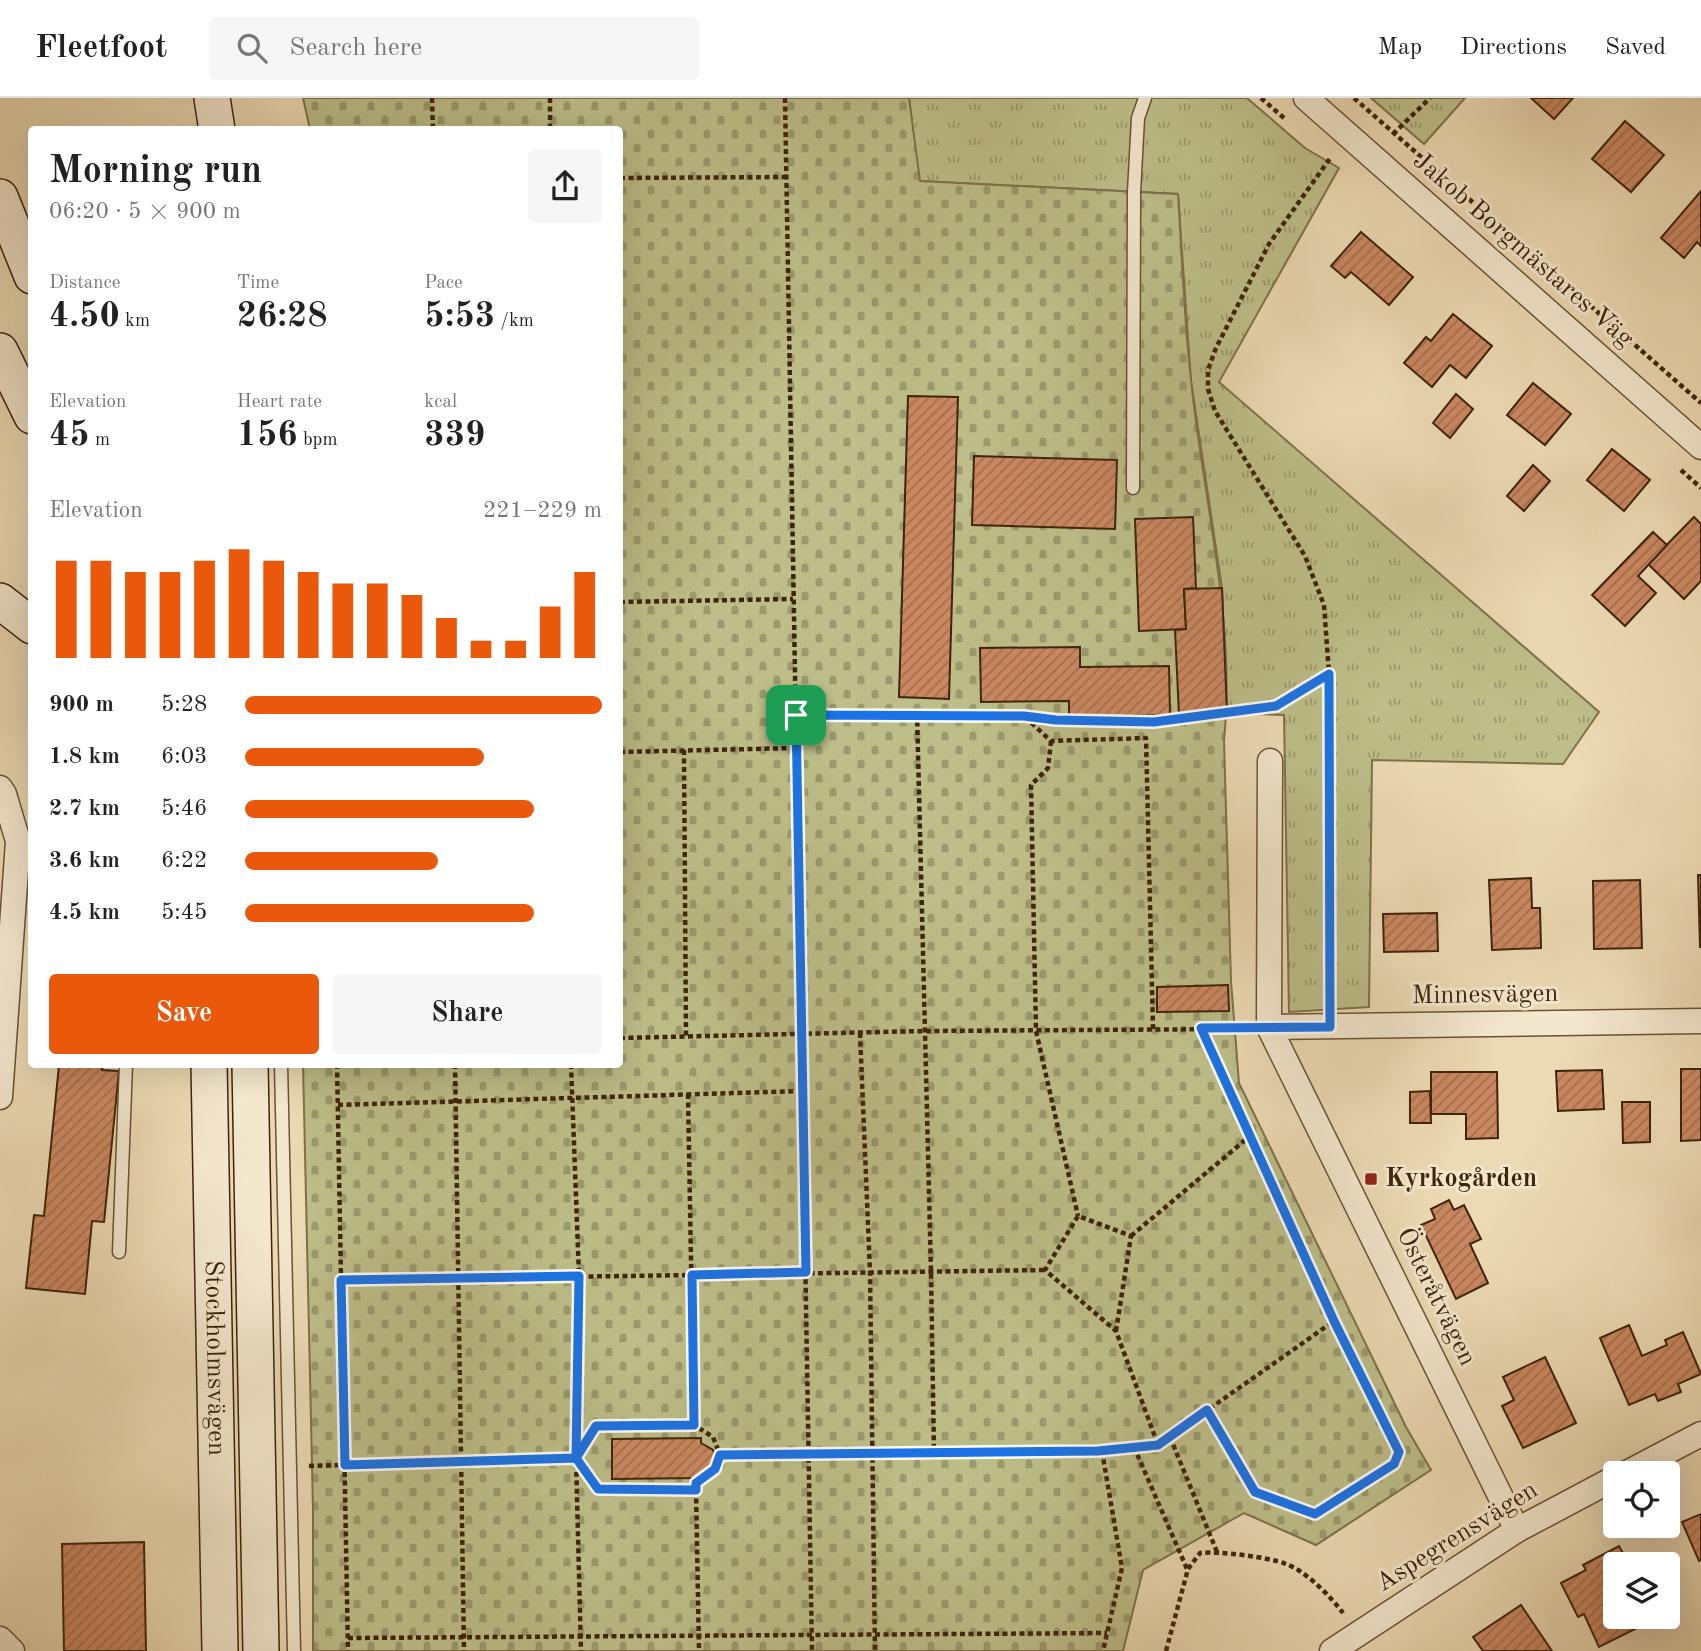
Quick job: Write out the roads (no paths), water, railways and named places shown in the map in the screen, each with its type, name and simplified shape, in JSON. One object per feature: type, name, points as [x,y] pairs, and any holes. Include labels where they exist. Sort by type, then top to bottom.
[{"type":"main road","points":[[212,98],[216,126]]},
{"type":"main road","points":[[0,197],[27,259]]},
{"type":"main road","points":[[0,351],[28,408]]},
{"type":"main road","points":[[0,601],[28,623]]},
{"type":"main road","name":"Stockholmsvägen","points":[[209,1068],[220,1651]]},
{"type":"main road","name":"Stockholmsvägen","points":[[250,1068],[261,1651]]},
{"type":"street","name":"Jakob Borgmästares Väg","points":[[1306,98],[1701,447]]},
{"type":"street","name":"Österåtvägen","points":[[1270,761],[1269,1027],[1517,1530]]},
{"type":"street","points":[[0,788],[18,841],[24,872],[0,1097]]},
{"type":"street","name":"Minnesvägen","points":[[1269,1027],[1701,1021]]},
{"type":"street","points":[[1650,1461],[1701,1434]]},
{"type":"street","name":"Aspegrensvägen","points":[[1332,1651],[1517,1530],[1603,1484]]},
{"type":"street","points":[[0,1639],[12,1651]]},
{"type":"lane","points":[[1133,488],[1134,192],[1138,118],[1145,98]]},
{"type":"lane","points":[[119,1252],[126,1068]]},
{"type":"lane","points":[[281,1068],[294,1651]]},
{"type":"place","name":"Kyrkogården","points":[[1371,1179]]}]
